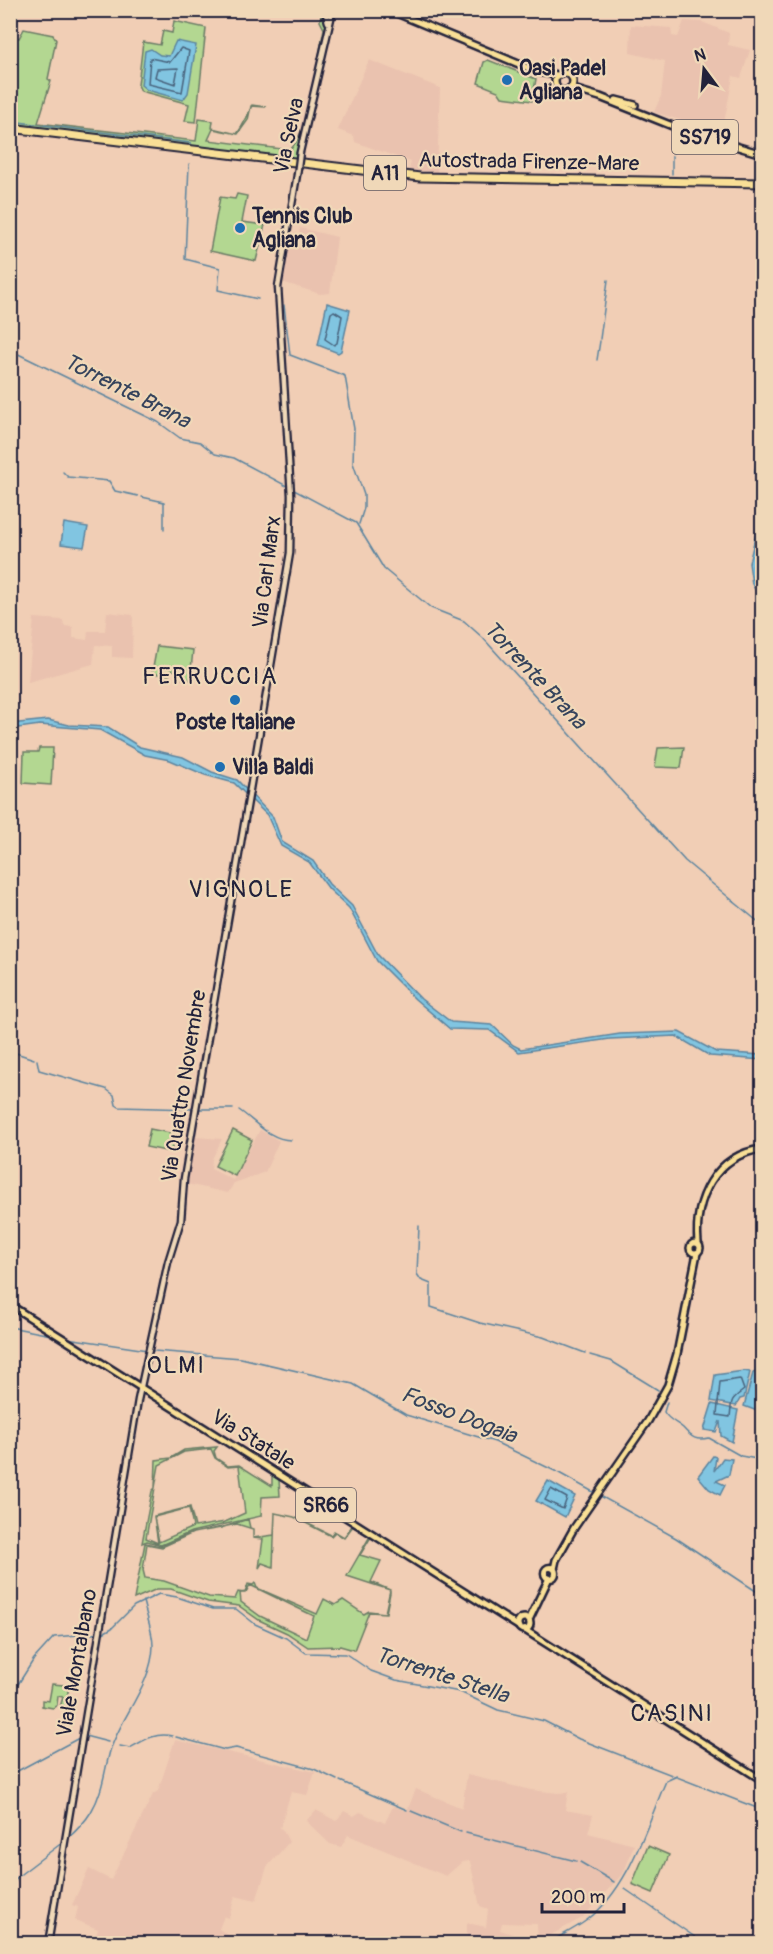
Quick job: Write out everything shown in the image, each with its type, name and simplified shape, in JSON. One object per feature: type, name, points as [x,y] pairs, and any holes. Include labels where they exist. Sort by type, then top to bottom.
[{"type":"highway","name":"Autostrada Firenze-Mare","points":[[10,130],[420,177],[762,184]]},
{"type":"main road","name":"Via Selva","points":[[325,10],[328,27]]},
{"type":"main road","name":"Via Selva","points":[[278,287],[300,152],[333,10]]},
{"type":"main road","name":"SS719","points":[[389,10],[538,72],[554,81],[560,91],[570,88],[600,97],[685,130],[762,154]]},
{"type":"main road","name":"SS719","points":[[538,72],[557,75],[567,73],[588,91],[600,97]]},
{"type":"main road","points":[[554,81],[557,75]]},
{"type":"main road","points":[[570,88],[573,80]]},
{"type":"main road","points":[[588,91],[635,105]]},
{"type":"main road","name":"Via Carl Marx","points":[[250,787],[290,553],[291,495],[278,287]]},
{"type":"main road","name":"Via Quattro Novembre","points":[[142,1389],[168,1262],[181,1220],[196,1109],[250,787]]},
{"type":"main road","points":[[523,1621],[531,1611],[544,1585],[547,1577],[545,1570],[552,1568],[593,1501],[648,1421],[668,1385],[677,1354],[693,1260],[694,1252],[690,1246],[695,1243],[703,1199],[715,1174],[731,1159],[762,1149]]},
{"type":"main road","name":"Via Statale","points":[[10,1305],[509,1622],[523,1621]]},
{"type":"main road","name":"Viale Montalbano","points":[[48,1944],[138,1400],[142,1389]]},
{"type":"main road","points":[[138,1400],[146,1396],[154,1396]]},
{"type":"main road","points":[[547,1577],[555,1575],[552,1568]]},
{"type":"main road","points":[[523,1621],[534,1637],[762,1780]]},
{"type":"main road","points":[[523,1621],[527,1629]]},
{"type":"shaded area","points":[[684,21],[702,22],[729,33],[728,45],[750,50],[741,78],[733,76],[722,133],[654,112],[661,96],[665,61],[630,53],[631,25],[671,28],[672,36],[678,37]]},
{"type":"shaded area","points":[[369,60],[440,88],[437,172],[409,170],[411,162],[355,142],[354,136],[338,130]]},
{"type":"shaded area","points":[[300,228],[337,237],[330,293],[320,294],[282,282],[289,232],[299,234]]},
{"type":"shaded area","points":[[107,612],[133,615],[132,658],[112,657],[112,646],[95,645],[93,664],[28,682],[34,618],[63,620],[64,626],[73,627],[73,638],[87,640],[88,631],[105,631]]},
{"type":"shaded area","points":[[260,1130],[279,1141],[265,1172],[234,1183],[228,1193],[187,1184],[195,1137],[222,1139],[212,1159],[211,1169],[233,1180]]},
{"type":"shaded area","points":[[175,1740],[315,1772],[307,1795],[291,1792],[280,1828],[289,1842],[267,1867],[256,1901],[235,1896],[229,1918],[224,1916],[219,1929],[231,1937],[230,1942],[233,1943],[94,1943],[98,1929],[75,1920],[78,1907],[72,1905],[89,1869],[111,1880],[153,1794],[158,1791]]},
{"type":"shaded area","points":[[467,1775],[531,1790],[568,1792],[565,1810],[593,1815],[588,1833],[634,1845],[624,1872],[582,1918],[538,1942],[537,1924],[502,1923],[500,1930],[512,1934],[518,1943],[467,1943],[467,1923],[486,1927],[488,1909],[480,1906],[470,1861],[462,1862],[446,1876],[348,1835],[341,1847],[330,1844],[306,1821],[316,1810],[336,1821],[344,1811],[354,1816],[360,1812],[385,1823],[393,1806],[407,1811],[416,1789],[462,1808]]},
{"type":"green space","points":[[321,16],[326,17],[326,31],[298,159],[11,125],[10,35],[19,38],[24,29],[53,35],[56,40],[48,79],[51,81],[38,123],[196,141],[199,119],[213,121],[212,128],[232,133],[213,129],[208,140],[290,150],[297,140],[308,110],[324,29],[320,21]]},
{"type":"green space","points":[[174,21],[206,28],[196,122],[185,121],[189,104],[141,91],[138,85],[143,42],[160,45],[163,31],[172,33]]},
{"type":"green space","name":"Oasi Padel Agliana","points":[[488,60],[536,79],[532,101],[502,97],[498,91],[478,83],[484,62]]},
{"type":"green space","points":[[250,110],[248,120],[237,134],[244,123]]},
{"type":"green space","name":"Tennis Club Agliana","points":[[237,194],[247,196],[242,222],[265,225],[256,261],[210,251],[220,197],[235,199]]},
{"type":"green space","points":[[157,646],[193,650],[190,680],[183,679],[183,671],[170,670],[169,676],[152,673]]},
{"type":"green space","points":[[684,747],[681,768],[655,767],[658,748]]},
{"type":"green space","points":[[39,748],[53,748],[51,785],[23,783],[24,752],[38,752]]},
{"type":"green space","points":[[150,1129],[175,1134],[171,1152],[146,1147]]},
{"type":"green space","points":[[233,1130],[252,1140],[235,1176],[215,1166]]},
{"type":"green space","points":[[217,1447],[214,1451],[216,1458],[228,1466],[239,1465],[272,1486],[272,1475],[279,1480],[280,1496],[262,1497],[261,1516],[191,1532],[161,1545],[147,1541],[142,1543],[152,1491],[155,1488],[146,1538],[158,1543],[155,1520],[159,1542],[193,1527],[189,1508],[154,1516],[190,1507],[195,1527],[225,1522],[245,1513],[239,1466],[228,1467],[215,1458],[211,1449],[184,1452],[159,1465],[155,1487],[156,1460],[171,1458],[184,1450]]},
{"type":"green space","points":[[275,1513],[273,1567],[262,1563],[259,1568],[263,1539],[253,1538],[274,1535]]},
{"type":"green space","points":[[294,1517],[331,1535],[334,1531],[344,1537],[352,1526],[344,1538],[335,1532],[331,1536]]},
{"type":"green space","points":[[248,1519],[250,1528],[253,1529],[237,1524],[227,1526]]},
{"type":"green space","points":[[198,1532],[162,1547],[147,1544],[143,1570],[145,1578],[164,1581],[209,1597],[235,1599],[238,1592],[242,1593],[240,1593],[241,1602],[260,1616],[306,1638],[314,1616],[250,1585],[245,1592],[248,1584],[255,1583],[257,1588],[317,1614],[324,1599],[335,1605],[343,1600],[364,1614],[369,1611],[384,1613],[369,1612],[354,1650],[340,1646],[308,1647],[287,1633],[259,1620],[239,1606],[208,1602],[171,1589],[157,1589],[134,1599],[145,1543],[160,1546]]},
{"type":"green space","points":[[370,1536],[360,1555],[381,1561],[371,1582],[390,1590],[347,1576]]},
{"type":"green space","points":[[52,1684],[64,1685],[68,1690],[67,1708],[60,1707],[63,1697],[58,1696],[57,1705],[53,1708],[42,1706],[42,1700],[49,1701]]},
{"type":"green space","points":[[648,1846],[669,1855],[653,1893],[632,1884]]},
{"type":"water","points":[[176,41],[196,45],[188,93],[183,100],[147,90],[141,85],[145,51],[151,49],[160,55],[169,56]]},
{"type":"water","points":[[327,303],[350,310],[341,351],[338,353],[318,345]]},
{"type":"water","points":[[762,432],[758,480],[760,525],[753,566],[755,584],[762,602],[752,584],[749,563],[758,525],[755,471]]},
{"type":"water","points":[[64,523],[88,527],[84,547],[61,544]]},
{"type":"water","points":[[48,720],[69,725],[108,727],[140,747],[183,757],[212,772],[237,780],[273,817],[282,842],[313,861],[329,884],[352,906],[378,955],[421,999],[451,1022],[492,1025],[513,1045],[521,1049],[620,1034],[679,1032],[716,1052],[762,1055],[762,1060],[710,1056],[676,1036],[610,1039],[519,1052],[489,1030],[450,1029],[415,999],[377,961],[349,908],[329,889],[309,862],[281,846],[267,815],[234,783],[205,775],[170,760],[145,755],[100,730],[40,725],[11,729],[10,724]]},
{"type":"water","points":[[750,1372],[744,1398],[740,1399],[736,1406],[711,1401],[715,1375]]},
{"type":"water","points":[[762,1372],[762,1413],[744,1406],[753,1373]]},
{"type":"water","points":[[712,1404],[738,1410],[732,1442],[721,1436],[720,1421],[716,1432],[704,1430]]},
{"type":"water","points":[[713,1456],[716,1457],[714,1471],[723,1458],[732,1459],[729,1475],[716,1481],[725,1485],[720,1495],[709,1489],[698,1476]]},
{"type":"water","points":[[548,1481],[575,1496],[565,1517],[536,1501]]},
{"type":"waterway","points":[[10,121],[191,143]]},
{"type":"waterway","points":[[673,153],[674,135]]},
{"type":"waterway","points":[[672,156],[672,174]]},
{"type":"waterway","points":[[189,164],[185,259],[220,268],[218,290],[258,299]]},
{"type":"waterway","points":[[600,339],[608,280]]},
{"type":"waterway","points":[[284,305],[290,355],[345,376],[354,429],[353,463],[364,495],[364,508],[359,524]]},
{"type":"waterway","points":[[597,360],[600,341]]},
{"type":"waterway","name":"Torrente Brana","points":[[10,350],[158,422],[180,438],[200,442],[215,454],[234,458],[356,523],[384,569],[431,608],[464,621],[483,638],[685,861],[762,925]]},
{"type":"waterway","points":[[63,472],[68,477],[109,481],[115,491],[138,496]]},
{"type":"waterway","points":[[142,497],[164,502],[164,529]]},
{"type":"waterway","points":[[10,1051],[34,1059]]},
{"type":"waterway","points":[[37,1060],[39,1070],[106,1089],[114,1095],[116,1105],[119,1107],[193,1109]]},
{"type":"waterway","points":[[198,1109],[233,1109]]},
{"type":"waterway","points":[[239,1110],[276,1137],[291,1140]]},
{"type":"waterway","points":[[419,1226],[417,1274],[421,1280],[431,1284],[431,1307],[480,1323],[543,1337],[585,1353]]},
{"type":"waterway","points":[[12,1303],[19,1307]]},
{"type":"waterway","points":[[23,1309],[44,1323]]},
{"type":"waterway","points":[[46,1324],[66,1337]]},
{"type":"waterway","name":"Fosso Dogaia","points":[[10,1327],[56,1336]]},
{"type":"waterway","name":"Fosso Dogaia","points":[[67,1338],[154,1351],[241,1358],[353,1384],[406,1415],[495,1442],[559,1473],[676,1538],[762,1595]]},
{"type":"waterway","points":[[590,1355],[611,1361],[658,1390]]},
{"type":"waterway","points":[[667,1402],[664,1412],[666,1415],[692,1436],[697,1439],[709,1438],[741,1456],[762,1460]]},
{"type":"waterway","name":"Torrente Stella","points":[[10,1697],[34,1659],[54,1637],[103,1633],[112,1628],[134,1606],[159,1594],[177,1597],[213,1609],[236,1609],[255,1624],[286,1638],[306,1653],[346,1654],[371,1671],[396,1680],[460,1692],[498,1710],[544,1721],[579,1739],[762,1810]]},
{"type":"waterway","points":[[67,1839],[89,1816],[95,1804],[115,1738],[148,1673],[153,1640],[143,1601]]},
{"type":"waterway","points":[[85,1736],[108,1742]]},
{"type":"waterway","points":[[120,1746],[130,1748],[155,1736],[172,1736]]},
{"type":"waterway","points":[[176,1737],[225,1750],[236,1748],[314,1769],[337,1780]]},
{"type":"waterway","points":[[10,1775],[79,1738]]},
{"type":"waterway","points":[[547,1944],[587,1920],[614,1892],[635,1856],[666,1781],[677,1776]]},
{"type":"waterway","points":[[340,1781],[407,1810]]},
{"type":"waterway","points":[[411,1811],[461,1832]]},
{"type":"waterway","points":[[466,1833],[576,1861]]},
{"type":"waterway","points":[[10,1892],[17,1877],[63,1842]]},
{"type":"waterway","points":[[580,1862],[614,1882]]},
{"type":"waterway","points":[[625,1889],[705,1944]]},
{"type":"place","name":"Oasi Padel Agliana","points":[[507,80]]},
{"type":"place","name":"Tennis Club Agliana","points":[[240,228]]},
{"type":"place","name":"Poste Italiane","points":[[235,700]]},
{"type":"place","name":"Villa Baldi","points":[[220,767]]},
{"type":"district","name":"FERRUCCIA","points":[[210,676]]},
{"type":"district","name":"VIGNOLE","points":[[241,889]]},
{"type":"district","name":"OLMI","points":[[176,1365]]},
{"type":"district","name":"CASINI","points":[[672,1713]]}]
